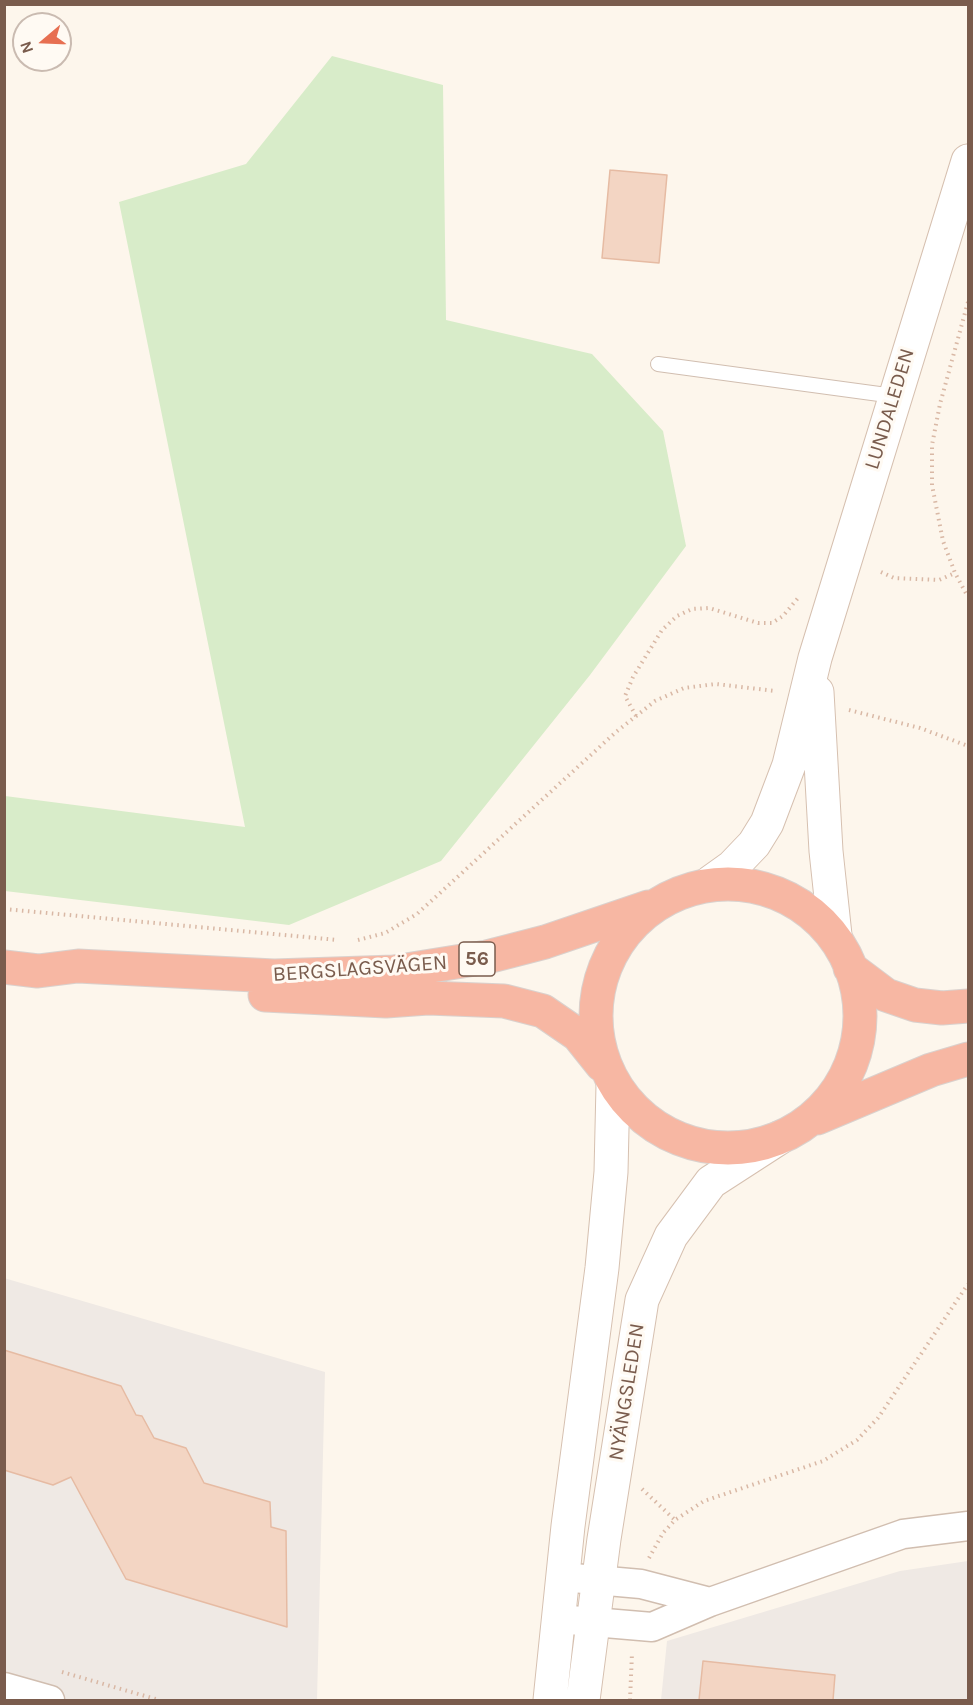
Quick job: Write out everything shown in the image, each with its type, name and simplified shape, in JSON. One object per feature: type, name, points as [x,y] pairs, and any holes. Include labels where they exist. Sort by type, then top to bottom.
[{"type":"highway","name":"56","points":[[793,1130],[834,1097],[851,1067],[859,1030],[860,1001],[850,968],[835,935],[810,909],[777,892],[756,885],[711,882],[673,899],[624,936],[605,968],[597,999],[597,1038],[607,1075],[636,1111],[662,1130],[681,1140],[700,1145],[729,1147],[793,1130],[931,1070],[969,1059]]},
{"type":"highway","name":"BERGSLAGSVÄGEN","points":[[4,968],[38,971],[78,966],[274,976],[394,972],[446,965],[516,950],[673,899]]},
{"type":"highway","name":"56","points":[[850,968],[886,995],[915,1005],[942,1008],[969,1006]]},
{"type":"highway","name":"BERGSLAGSVÄGEN","points":[[38,971],[55,978],[95,984],[217,994],[375,1001],[428,998],[504,1001],[543,1011],[578,1035],[607,1075]]},
{"type":"street","name":"LUNDALEDEN","points":[[711,882],[732,867],[754,844],[766,822],[789,765],[815,658],[894,396],[969,161]]},
{"type":"street","name":"LUNDALEDEN","points":[[815,658],[826,850],[835,935]]},
{"type":"street","name":"NYÄNGSLEDEN","points":[[550,1701],[562,1576],[602,1268],[611,1172],[607,1075]]},
{"type":"street","name":"NYÄNGSLEDEN","points":[[583,1701],[599,1579],[642,1300],[671,1236],[711,1182],[793,1130]]},
{"type":"street","points":[[558,1620],[652,1628],[710,1602],[903,1534],[969,1526]]},
{"type":"street","points":[[562,1576],[641,1584],[710,1602]]},
{"type":"street","points":[[4,1687],[50,1701]]},
{"type":"lane","points":[[658,364],[894,396]]},
{"type":"path","points":[[969,302],[940,404],[932,445],[932,485],[936,517],[955,573],[969,597]]},
{"type":"path","points":[[881,572],[894,578],[939,580],[955,573]]},
{"type":"path","points":[[636,716],[625,696],[633,676],[662,630],[677,616],[692,609],[709,608],[758,623],[772,622],[783,616],[798,598]]},
{"type":"path","points":[[355,940],[385,933],[417,914],[655,700],[684,688],[732,684],[781,692]]},
{"type":"path","points":[[846,710],[920,728],[969,746]]},
{"type":"path","points":[[4,909],[345,941]]},
{"type":"path","points":[[641,1584],[650,1552],[669,1527],[684,1513],[704,1501],[823,1461],[857,1440],[878,1418],[969,1284]]},
{"type":"path","points":[[630,1701],[635,1626]]},
{"type":"path","points":[[60,1671],[159,1701]]},
{"type":"shaded area","points":[[4,1278],[325,1372],[317,1700],[5,1700]]},
{"type":"shaded area","points":[[968,1561],[968,1700],[661,1700],[667,1641],[900,1571]]},
{"type":"green space","points":[[332,56],[443,85],[446,320],[592,354],[663,431],[686,546],[590,675],[441,861],[289,925],[5,891],[5,796],[245,827],[119,202],[246,164]]},
{"type":"building","points":[[610,170],[667,175],[659,263],[602,258]]},
{"type":"building","points":[[4,1350],[121,1386],[136,1415],[142,1416],[154,1438],[186,1448],[204,1483],[270,1502],[271,1527],[286,1531],[287,1627],[126,1579],[71,1477],[53,1485],[4,1470]]},
{"type":"building","points":[[703,1661],[835,1675],[833,1700],[699,1700]]}]
